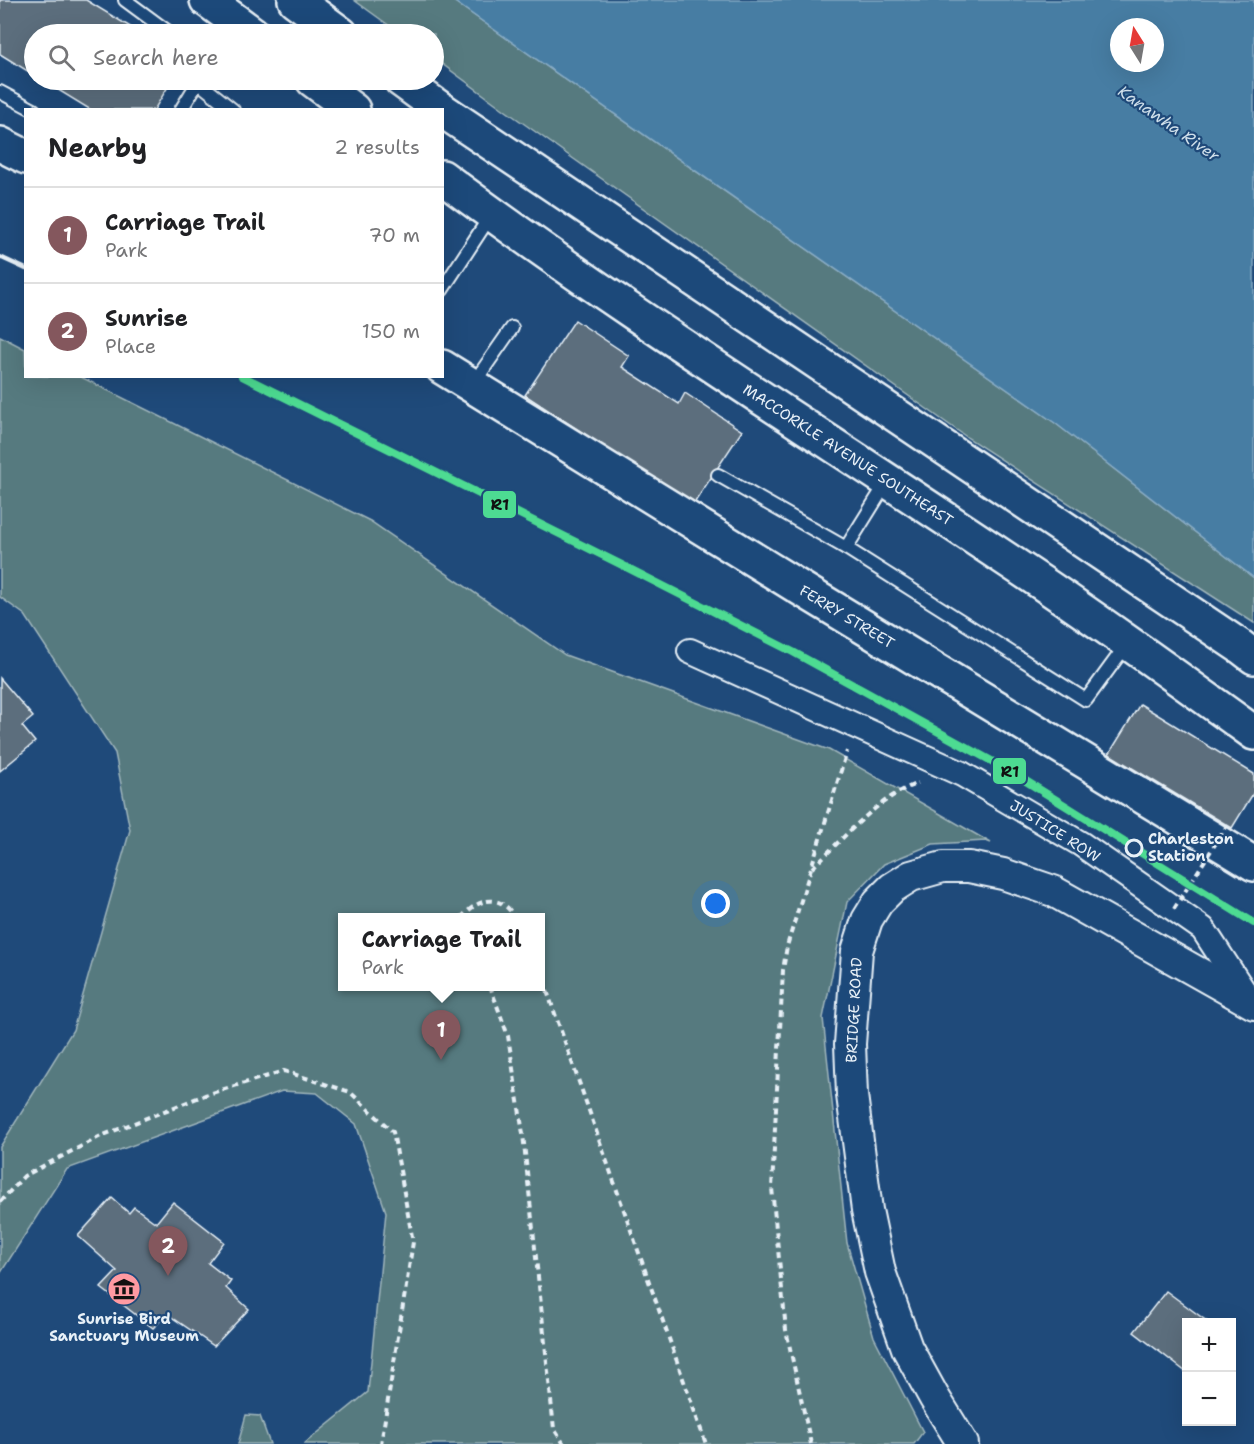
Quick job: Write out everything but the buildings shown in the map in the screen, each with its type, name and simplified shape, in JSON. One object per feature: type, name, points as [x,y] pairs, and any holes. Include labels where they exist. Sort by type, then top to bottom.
[{"type":"main road","points":[[207,0],[239,24]]},
{"type":"main road","points":[[295,0],[327,24]]},
{"type":"main road","points":[[326,90],[350,108]]},
{"type":"main road","points":[[415,90],[439,108]]},
{"type":"main road","points":[[444,111],[1232,640],[1254,657]]},
{"type":"main road","points":[[0,144],[24,156]]},
{"type":"main road","name":"MACCORKLE AVENUE SOUTHEAST","points":[[444,178],[662,332],[1005,558],[1254,733]]},
{"type":"main road","name":"FERRY STREET","points":[[444,368],[800,588],[1221,834],[1254,864]]},
{"type":"street","name":"JUSTICE ROW","points":[[690,651],[955,771],[1081,844],[1203,929],[1253,1000]]},
{"type":"street","name":"BRIDGE ROAD","points":[[963,1444],[908,1348],[880,1272],[867,1210],[854,1115],[850,1044],[857,951],[867,920],[878,902],[892,888],[911,876],[943,867],[969,867],[1003,874],[1053,891],[1253,1000]]},
{"type":"lane","points":[[124,0],[157,24]]},
{"type":"lane","points":[[182,108],[193,90]]},
{"type":"lane","points":[[209,90],[231,108]]},
{"type":"lane","points":[[0,92],[30,108]]},
{"type":"lane","points":[[444,287],[492,214]]},
{"type":"lane","points":[[472,385],[512,328]]},
{"type":"lane","points":[[718,475],[846,548],[1086,700],[1127,643]]},
{"type":"lane","points":[[846,548],[888,480]]},
{"type":"path","points":[[811,1444],[786,1330],[772,1188],[783,970],[787,946],[855,727]]},
{"type":"path","points":[[811,868],[877,807],[907,787],[955,771]]},
{"type":"path","points":[[1174,909],[1221,834]]},
{"type":"path","points":[[466,913],[480,902],[495,901],[510,908],[512,913]]},
{"type":"path","points":[[545,985],[706,1444]]},
{"type":"path","points":[[491,991],[508,1036],[523,1134],[554,1429],[564,1444]]},
{"type":"path","points":[[0,1202],[24,1176],[101,1136],[205,1095],[284,1071],[350,1092],[393,1132],[413,1242],[381,1444]]},
{"type":"green space","points":[[354,0],[452,0],[1055,423],[1254,578],[1254,623],[968,438],[444,65],[444,24],[387,24]]},
{"type":"green space","points":[[0,336],[24,348],[24,378],[83,378],[370,521],[565,655],[829,750],[991,843],[986,841],[933,844],[884,864],[847,902],[823,1018],[847,1243],[874,1337],[923,1432],[914,1444],[304,1444],[368,1392],[386,1212],[356,1124],[317,1093],[282,1091],[67,1169],[0,1274],[0,1147],[73,1030],[130,830],[115,753],[25,615],[0,597]]},
{"type":"green space","points":[[246,1415],[260,1416],[270,1444],[238,1444]]},
{"type":"water","name":"Kanawha River","points":[[452,0],[1254,0],[1254,578],[1055,423]]},
{"type":"railway","points":[[0,257],[24,268]]},
{"type":"railway","points":[[246,378],[793,652],[1008,770],[1254,923]]},
{"type":"transit line","name":"R1","points":[[246,378],[793,652],[1008,770],[1254,923]]},
{"type":"place","name":"Charleston Station","points":[[1134,848]]},
{"type":"place","name":"Carriage Trail","points":[[441,1060]]},
{"type":"place","name":"Sunrise","points":[[168,1276]]},
{"type":"place","name":"Sunrise Bird Sanctuary Museum","points":[[124,1289]]}]
